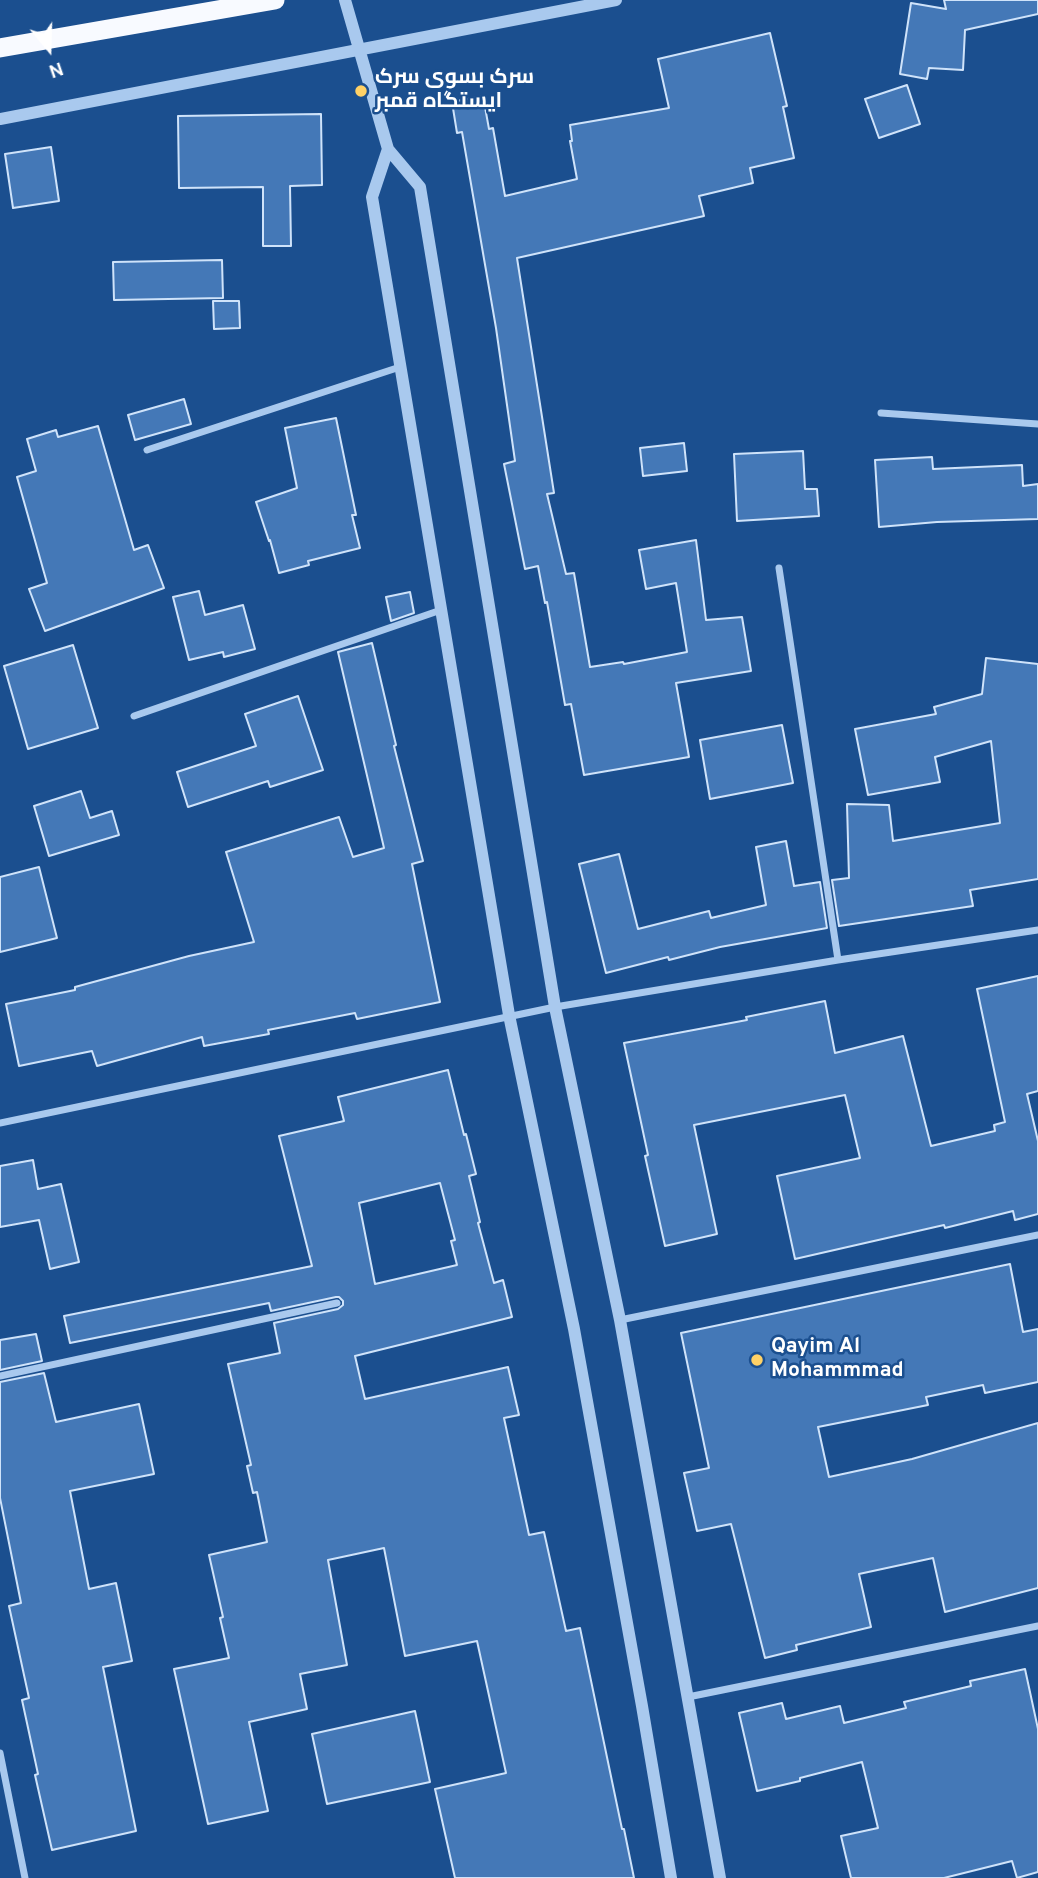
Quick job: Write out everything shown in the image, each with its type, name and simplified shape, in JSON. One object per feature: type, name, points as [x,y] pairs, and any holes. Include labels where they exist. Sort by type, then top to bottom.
[{"type":"highway","points":[[0,48],[275,0]]},
{"type":"street","points":[[345,0],[388,149],[420,187],[555,1007],[620,1320],[720,1878]]},
{"type":"street","points":[[0,119],[616,0]]},
{"type":"street","points":[[388,149],[372,197],[509,1015],[574,1329],[671,1878]]},
{"type":"street","points":[[147,450],[400,368]]},
{"type":"street","points":[[881,414],[1038,424]]},
{"type":"street","points":[[779,568],[838,960]]},
{"type":"street","points":[[134,716],[441,610]]},
{"type":"street","points":[[0,1123],[509,1015],[838,960],[1038,930]]},
{"type":"street","points":[[620,1320],[1038,1235]]},
{"type":"street","points":[[0,1376],[337,1303]]},
{"type":"street","points":[[688,1697],[1038,1626]]},
{"type":"street","points":[[0,1753],[25,1878]]},
{"type":"building","points":[[944,0],[1038,0],[1038,14],[965,30],[963,70],[929,68],[927,79],[900,74],[911,3],[946,9]]},
{"type":"building","points":[[770,33],[787,106],[783,107],[794,158],[750,168],[753,183],[699,196],[704,216],[517,258],[554,493],[547,494],[566,574],[574,573],[590,667],[624,664],[687,652],[676,583],[646,589],[639,550],[696,540],[706,620],[742,617],[751,671],[676,683],[689,757],[584,775],[571,704],[565,705],[538,566],[525,569],[504,464],[515,461],[496,328],[462,132],[457,133],[452,102],[483,96],[489,129],[493,128],[505,196],[577,179],[570,125],[669,108],[658,59]]},
{"type":"building","points":[[907,85],[920,124],[879,138],[865,99]]},
{"type":"building","points":[[321,114],[322,185],[290,186],[291,246],[263,246],[263,187],[179,188],[178,116]]},
{"type":"building","points":[[51,147],[59,201],[13,208],[5,154]]},
{"type":"building","points":[[222,260],[223,298],[114,300],[113,262]]},
{"type":"building","points":[[213,301],[239,301],[240,328],[214,329]]},
{"type":"building","points":[[184,399],[191,424],[135,440],[128,415]]},
{"type":"building","points":[[336,418],[360,548],[308,561],[309,565],[279,573],[256,502],[297,488],[285,428]]},
{"type":"building","points":[[98,426],[134,550],[148,545],[164,588],[45,631],[29,589],[47,583],[17,477],[36,471],[27,439],[56,430],[58,437]]},
{"type":"building","points":[[684,443],[687,471],[643,476],[640,448]]},
{"type":"building","points":[[803,451],[805,489],[817,489],[819,516],[737,521],[734,454]]},
{"type":"building","points":[[932,457],[933,469],[1022,465],[1023,486],[1038,484],[1038,519],[879,527],[875,460]]},
{"type":"building","points":[[199,591],[205,615],[243,605],[255,649],[224,657],[223,652],[189,660],[173,597]]},
{"type":"building","points":[[410,592],[414,613],[391,621],[386,597]]},
{"type":"building","points":[[372,643],[423,861],[412,864],[440,1002],[357,1019],[355,1013],[268,1030],[269,1034],[204,1046],[202,1037],[97,1066],[92,1051],[19,1066],[6,1004],[75,990],[75,987],[189,956],[254,942],[226,852],[339,817],[353,857],[384,848],[338,652]]},
{"type":"building","points":[[73,645],[98,728],[28,749],[4,666]]},
{"type":"building","points":[[986,658],[1038,664],[1038,879],[970,890],[973,906],[839,926],[832,880],[849,878],[847,804],[889,805],[893,841],[1000,823],[991,741],[935,757],[940,782],[868,795],[855,729],[936,714],[934,707],[982,694]]},
{"type":"building","points":[[298,696],[323,770],[270,787],[268,781],[188,807],[177,772],[256,746],[245,714]]},
{"type":"building","points":[[782,725],[793,783],[710,799],[700,740]]},
{"type":"building","points":[[81,791],[90,818],[112,811],[119,835],[49,856],[34,806]]},
{"type":"building","points":[[786,841],[794,886],[820,882],[827,928],[720,947],[669,960],[668,957],[606,973],[579,864],[619,854],[638,929],[709,911],[711,918],[766,905],[756,847]]},
{"type":"building","points":[[39,867],[57,938],[0,952],[0,877]]},
{"type":"building","points":[[1038,976],[1038,1091],[1027,1094],[1038,1141],[1038,1214],[1015,1220],[1013,1211],[795,1259],[777,1176],[860,1158],[845,1095],[694,1125],[717,1234],[665,1246],[624,1043],[747,1020],[746,1017],[825,1001],[835,1053],[903,1036],[931,1146],[995,1131],[994,1125],[1005,1122],[977,989]]},
{"type":"building","points":[[448,1070],[476,1174],[469,1176],[480,1222],[478,1223],[494,1283],[503,1280],[512,1317],[355,1356],[365,1399],[508,1367],[519,1415],[504,1418],[529,1535],[544,1532],[566,1631],[580,1628],[634,1878],[455,1878],[435,1789],[506,1773],[477,1641],[405,1656],[384,1548],[328,1560],[347,1665],[300,1674],[307,1709],[249,1722],[268,1811],[208,1824],[174,1669],[229,1658],[209,1555],[267,1542],[257,1492],[253,1493],[247,1466],[251,1465],[228,1364],[280,1353],[274,1323],[338,1309],[343,1305],[343,1301],[336,1297],[271,1311],[269,1303],[70,1343],[64,1316],[312,1266],[279,1136],[344,1121],[338,1097]],"holes":[[[440,1183],[455,1240],[451,1241],[457,1265],[375,1284],[359,1203]]]},
{"type":"building","points":[[33,1160],[38,1189],[61,1184],[79,1262],[50,1269],[39,1220],[0,1227],[0,1166]]},
{"type":"building","points":[[1010,1264],[1023,1332],[1038,1329],[1038,1382],[985,1393],[983,1385],[926,1397],[928,1405],[818,1427],[829,1477],[912,1459],[1038,1423],[1038,1588],[945,1612],[933,1558],[859,1574],[871,1627],[796,1645],[797,1650],[765,1658],[731,1524],[697,1531],[684,1473],[709,1468],[681,1333]]},
{"type":"building","points":[[36,1334],[42,1361],[0,1370],[0,1340]]},
{"type":"building","points":[[44,1373],[56,1422],[139,1404],[154,1474],[70,1491],[89,1589],[116,1583],[132,1661],[103,1667],[136,1831],[52,1850],[22,1700],[29,1698],[9,1606],[21,1603],[0,1498],[0,1382]]},
{"type":"building","points":[[1025,1669],[1038,1729],[1038,1872],[1017,1878],[1012,1861],[944,1878],[851,1878],[841,1836],[878,1828],[862,1762],[757,1791],[739,1713],[782,1703],[786,1719],[840,1706],[844,1723],[906,1708],[904,1702],[971,1686],[970,1681]]},
{"type":"building","points":[[415,1711],[430,1782],[327,1804],[312,1734]]},
{"type":"place","name":"سرک بسوی سرک ایستگاه قمبر","points":[[361,91]]},
{"type":"place","name":"Qayim Al Mohammmad","points":[[757,1360]]}]
